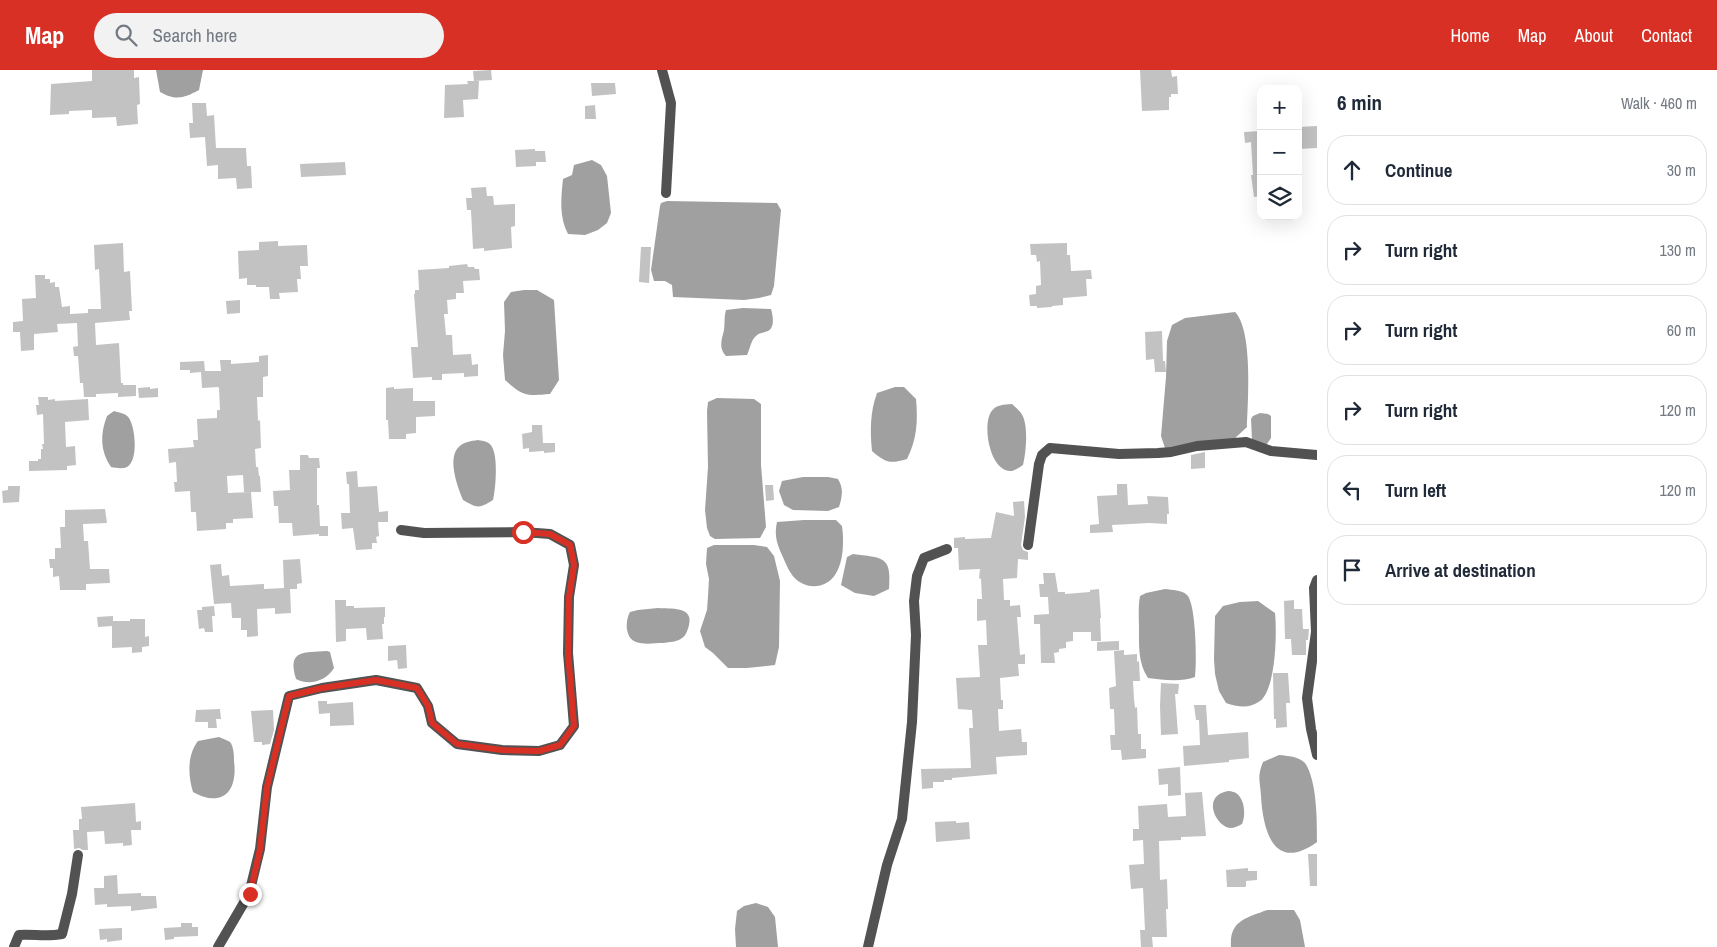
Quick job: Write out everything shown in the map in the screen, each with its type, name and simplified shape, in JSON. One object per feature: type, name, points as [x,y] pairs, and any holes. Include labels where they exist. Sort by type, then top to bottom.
[{"type":"street","points":[[662,70],[671,102],[666,193]]},
{"type":"street","points":[[1028,545],[1039,464],[1042,455],[1050,448],[1119,454],[1158,453],[1197,446],[1246,442],[1270,451],[1317,454]]},
{"type":"street","points":[[218,947],[250,894],[260,849],[267,787],[289,696],[322,688],[376,680],[417,688],[428,706],[432,723],[457,744],[502,750],[539,751],[560,745],[574,726],[568,653],[569,597],[574,565],[570,545],[550,534],[523,532],[424,533],[401,530]]},
{"type":"street","points":[[868,947],[887,865],[902,819],[912,722],[916,636],[914,601],[917,576],[924,558],[947,549]]},
{"type":"street","points":[[1317,580],[1314,588],[1316,632],[1308,698],[1311,729],[1317,755]]},
{"type":"street","points":[[14,947],[19,935],[50,936],[62,934],[72,894],[78,855]]},
{"type":"shaded area","points":[[156,70],[203,70],[199,90],[180,97],[166,95],[160,92]]},
{"type":"shaded area","points":[[592,160],[601,165],[607,176],[611,213],[607,223],[598,230],[585,235],[568,234],[562,214],[563,179],[572,175],[574,165]]},
{"type":"shaded area","points":[[667,201],[777,203],[781,210],[774,286],[771,295],[744,300],[673,297],[672,285],[665,281],[654,281],[651,270],[660,206],[661,203]]},
{"type":"shaded area","points":[[537,290],[554,300],[559,380],[550,394],[525,394],[505,380],[503,355],[505,331],[504,302],[511,292]]},
{"type":"shaded area","points":[[743,308],[771,309],[772,327],[754,338],[747,355],[726,356],[722,350],[721,343],[726,310]]},
{"type":"shaded area","points":[[1235,312],[1241,321],[1247,350],[1247,427],[1233,440],[1165,448],[1161,436],[1167,341],[1172,325],[1185,318]]},
{"type":"shaded area","points":[[895,387],[904,387],[916,399],[917,422],[915,437],[907,459],[892,462],[881,458],[872,451],[871,422],[877,393]]},
{"type":"shaded area","points":[[717,398],[754,399],[761,404],[761,465],[766,527],[760,538],[715,539],[710,536],[707,528],[705,510],[708,467],[707,411],[708,402]]},
{"type":"shaded area","points":[[1012,404],[1024,418],[1026,438],[1023,465],[1012,471],[1004,470],[993,457],[987,427],[988,419],[993,409],[1000,405]]},
{"type":"shaded area","points":[[114,411],[124,414],[129,418],[134,436],[133,458],[131,463],[124,468],[111,467],[103,449],[102,436],[107,416]]},
{"type":"shaded area","points":[[1260,413],[1271,416],[1271,438],[1267,444],[1260,444],[1252,440],[1251,419]]},
{"type":"shaded area","points":[[478,440],[485,441],[491,445],[494,452],[496,473],[493,500],[478,506],[463,500],[453,460],[454,454],[461,445]]},
{"type":"shaded area","points":[[803,477],[838,479],[842,493],[839,507],[828,511],[793,510],[784,505],[779,491],[782,481]]},
{"type":"shaded area","points":[[836,520],[842,526],[843,551],[840,564],[832,579],[823,585],[808,586],[795,579],[790,573],[776,539],[777,522]]},
{"type":"shaded area","points":[[714,545],[754,545],[767,547],[774,556],[780,581],[779,647],[775,665],[728,668],[705,647],[700,631],[707,610],[709,579],[706,564],[707,548]]},
{"type":"shaded area","points":[[853,554],[871,556],[883,560],[889,570],[889,589],[874,596],[855,593],[841,585],[847,557]]},
{"type":"shaded area","points":[[1165,589],[1182,592],[1190,600],[1195,634],[1196,660],[1195,677],[1190,679],[1166,680],[1148,678],[1142,666],[1139,648],[1140,596]]},
{"type":"shaded area","points":[[1258,601],[1275,613],[1276,633],[1272,673],[1265,695],[1260,701],[1248,706],[1235,706],[1226,703],[1219,691],[1215,674],[1215,616],[1223,606],[1240,602]]},
{"type":"shaded area","points":[[658,608],[680,610],[688,614],[690,619],[685,636],[673,642],[663,643],[642,643],[632,640],[627,629],[627,620],[630,612]]},
{"type":"shaded area","points":[[330,652],[334,668],[327,676],[312,682],[296,679],[294,662],[299,654]]},
{"type":"shaded area","points":[[219,737],[229,741],[231,744],[235,772],[233,781],[226,794],[220,797],[203,797],[193,792],[190,779],[190,759],[198,741]]},
{"type":"shaded area","points":[[1279,755],[1296,758],[1305,763],[1314,790],[1317,842],[1302,850],[1290,853],[1281,850],[1274,844],[1268,834],[1262,809],[1259,779],[1261,767],[1263,762]]},
{"type":"shaded area","points":[[1228,791],[1239,796],[1244,808],[1242,824],[1232,828],[1221,823],[1213,810],[1214,800],[1217,796]]},
{"type":"shaded area","points":[[756,903],[768,907],[775,917],[778,947],[736,947],[737,911],[744,906]]},
{"type":"shaded area","points":[[1267,910],[1294,910],[1300,920],[1305,947],[1231,947],[1231,938],[1236,926],[1246,918]]},
{"type":"building","points":[[92,70],[134,70],[134,78],[139,77],[140,104],[137,105],[138,124],[117,126],[116,117],[92,118],[92,110],[69,111],[69,114],[50,115],[51,84],[92,81]]},
{"type":"building","points":[[491,70],[492,80],[474,81],[473,71]]},
{"type":"building","points":[[1140,70],[1171,70],[1172,77],[1177,76],[1178,94],[1171,94],[1171,97],[1169,97],[1169,110],[1142,111]]},
{"type":"building","points":[[467,81],[479,81],[478,99],[463,100],[464,117],[444,118],[445,85],[468,84]]},
{"type":"building","points":[[591,83],[615,83],[616,94],[592,96]]},
{"type":"building","points":[[192,103],[206,103],[207,116],[214,115],[216,148],[246,148],[247,166],[251,166],[252,188],[237,189],[236,178],[218,179],[218,165],[207,166],[205,137],[190,138],[189,123],[193,123]]},
{"type":"building","points":[[595,105],[596,119],[585,119],[585,106]]},
{"type":"building","points":[[1317,126],[1317,148],[1302,149],[1302,127]]},
{"type":"building","points":[[1257,131],[1257,197],[1254,197],[1251,175],[1253,175],[1251,142],[1245,143],[1244,132]]},
{"type":"building","points":[[535,149],[535,151],[545,151],[546,162],[536,162],[536,166],[516,167],[515,150]]},
{"type":"building","points":[[345,162],[346,175],[301,177],[300,164]]},
{"type":"building","points":[[486,187],[487,196],[493,196],[494,205],[515,204],[515,226],[511,227],[512,248],[484,251],[484,248],[473,249],[471,210],[467,210],[466,198],[472,198],[471,188]]},
{"type":"building","points":[[278,241],[278,246],[307,245],[308,266],[300,266],[301,279],[297,279],[298,292],[279,293],[280,299],[270,299],[269,287],[247,285],[247,278],[239,279],[238,251],[259,250],[259,242]]},
{"type":"building","points":[[123,243],[124,272],[130,271],[132,311],[129,311],[130,320],[95,323],[96,345],[119,343],[121,383],[123,385],[136,385],[136,396],[118,397],[118,393],[96,394],[96,397],[84,397],[83,383],[80,383],[78,356],[74,356],[73,347],[78,346],[77,323],[57,324],[58,332],[34,334],[34,350],[21,351],[20,332],[13,332],[13,322],[23,321],[22,299],[36,298],[35,275],[45,275],[45,279],[50,279],[50,283],[55,282],[55,287],[59,287],[62,307],[70,306],[70,314],[88,313],[88,309],[101,309],[99,269],[95,270],[94,245]]},
{"type":"building","points":[[1067,243],[1067,255],[1070,255],[1071,271],[1091,270],[1092,279],[1086,279],[1087,296],[1063,298],[1063,305],[1052,307],[1037,308],[1037,306],[1030,306],[1029,295],[1036,294],[1036,286],[1041,285],[1040,261],[1037,262],[1036,255],[1031,255],[1030,244]]},
{"type":"building","points":[[641,247],[651,247],[649,283],[639,282]]},
{"type":"building","points":[[467,264],[468,267],[479,269],[480,280],[463,281],[464,293],[456,293],[456,299],[447,300],[448,314],[444,314],[446,335],[452,335],[453,355],[471,354],[472,365],[478,364],[478,376],[464,377],[464,373],[442,374],[442,380],[432,380],[432,377],[413,378],[411,347],[418,347],[414,294],[415,290],[419,290],[418,270],[449,268],[449,266]]},
{"type":"building","points":[[240,300],[240,313],[227,314],[226,301]]},
{"type":"building","points":[[1162,331],[1163,361],[1165,361],[1166,372],[1155,372],[1154,359],[1146,360],[1145,332]]},
{"type":"building","points":[[268,355],[268,376],[263,377],[263,397],[257,397],[261,448],[255,449],[261,492],[251,492],[253,518],[233,519],[233,523],[226,523],[226,529],[197,531],[196,512],[191,512],[190,491],[175,492],[174,482],[177,482],[176,462],[169,463],[168,449],[194,447],[193,440],[198,440],[197,419],[217,418],[217,410],[220,410],[219,388],[202,388],[201,372],[190,373],[190,370],[180,370],[180,362],[204,361],[205,371],[221,371],[220,360],[231,360],[231,364],[259,362],[259,356]],"holes":[[[243,475],[244,492],[251,492],[228,493],[227,476]]]},
{"type":"building","points":[[150,387],[150,389],[158,388],[158,397],[139,398],[138,388]]},
{"type":"building","points":[[394,387],[394,389],[413,388],[413,401],[435,401],[435,416],[416,417],[416,433],[406,434],[406,439],[389,439],[388,420],[386,420],[386,388]]},
{"type":"building","points":[[38,397],[48,397],[48,400],[55,399],[55,401],[88,399],[89,420],[65,422],[66,447],[75,446],[76,465],[67,466],[67,470],[29,471],[29,461],[41,459],[42,444],[44,444],[43,414],[37,415],[36,405],[39,405]]},
{"type":"building","points":[[532,425],[542,425],[543,443],[555,443],[555,452],[529,452],[529,448],[523,449],[522,434],[532,432]]},
{"type":"building","points":[[1205,452],[1205,468],[1191,469],[1191,455]]},
{"type":"building","points":[[300,455],[308,455],[309,458],[319,458],[320,468],[317,468],[317,505],[319,505],[320,526],[328,526],[328,536],[319,536],[319,534],[293,536],[292,523],[279,523],[278,506],[274,506],[273,491],[290,490],[289,470],[300,470]]},
{"type":"building","points":[[357,471],[358,487],[377,486],[379,512],[388,511],[388,522],[378,522],[379,536],[376,537],[377,543],[372,543],[372,549],[356,550],[353,528],[342,529],[341,513],[350,513],[349,484],[347,484],[346,472]]},
{"type":"building","points":[[1117,484],[1127,484],[1128,505],[1148,504],[1147,496],[1168,497],[1169,514],[1167,514],[1167,524],[1112,525],[1113,532],[1090,533],[1090,525],[1099,524],[1097,496],[1117,495]]},
{"type":"building","points":[[765,485],[773,485],[774,500],[766,501]]},
{"type":"building","points":[[8,486],[20,486],[19,502],[3,503],[2,491],[8,490]]},
{"type":"building","points":[[1024,501],[1025,517],[1021,545],[1023,550],[1028,552],[1028,560],[1018,559],[1017,578],[1003,579],[1004,600],[1010,600],[1010,606],[1020,605],[1021,617],[1017,617],[1020,655],[1025,654],[1025,664],[1018,664],[1019,676],[1000,678],[1003,709],[998,709],[999,731],[1021,729],[1022,742],[1027,742],[1027,755],[996,757],[997,774],[952,778],[952,780],[944,780],[944,782],[933,782],[933,788],[922,789],[921,769],[971,768],[969,728],[973,728],[972,710],[958,709],[956,678],[980,677],[978,645],[987,645],[986,620],[977,621],[977,599],[982,599],[981,579],[979,578],[980,569],[959,570],[958,548],[954,548],[954,538],[991,538],[996,512],[1014,516],[1013,502]]},
{"type":"building","points":[[105,509],[107,523],[83,524],[84,541],[88,541],[90,569],[109,569],[110,583],[86,584],[86,590],[60,590],[59,576],[53,577],[53,568],[50,568],[49,559],[55,559],[55,548],[61,548],[60,527],[65,527],[65,510]]},
{"type":"building","points":[[300,559],[302,583],[297,584],[297,589],[290,589],[291,613],[275,614],[275,608],[257,609],[258,636],[247,637],[247,630],[241,630],[241,618],[232,618],[231,603],[214,604],[210,565],[221,564],[222,576],[229,575],[230,586],[264,584],[264,589],[284,588],[283,560]]},
{"type":"building","points":[[1043,573],[1055,573],[1058,592],[1065,592],[1065,594],[1090,592],[1090,590],[1099,589],[1101,641],[1091,641],[1091,632],[1073,632],[1073,641],[1066,642],[1066,648],[1059,649],[1059,652],[1054,653],[1055,663],[1041,663],[1040,624],[1034,624],[1034,615],[1049,614],[1048,597],[1040,597],[1039,584],[1044,584]]},
{"type":"building","points":[[335,600],[346,600],[346,606],[354,606],[354,608],[385,607],[384,624],[382,624],[383,639],[367,640],[366,628],[346,629],[346,641],[336,642]]},
{"type":"building","points":[[1294,600],[1294,609],[1302,609],[1303,629],[1309,629],[1308,640],[1306,640],[1306,655],[1292,655],[1291,639],[1285,639],[1284,601]]},
{"type":"building","points":[[214,606],[215,616],[212,616],[213,632],[205,632],[204,628],[199,629],[197,610],[202,610],[202,607]]},
{"type":"building","points":[[113,616],[113,621],[145,619],[145,637],[149,636],[149,646],[142,647],[142,652],[132,653],[132,647],[112,648],[112,626],[98,627],[97,617]]},
{"type":"building","points":[[1119,641],[1119,650],[1097,651],[1097,642]]},
{"type":"building","points":[[406,645],[407,668],[398,669],[397,660],[388,661],[388,646]]},
{"type":"building","points":[[1124,650],[1124,655],[1137,654],[1137,662],[1139,661],[1140,681],[1133,681],[1134,699],[1135,708],[1137,707],[1138,734],[1141,734],[1141,749],[1146,749],[1146,758],[1122,760],[1121,750],[1111,750],[1110,735],[1115,735],[1114,709],[1110,709],[1109,688],[1116,686],[1114,651]]},
{"type":"building","points":[[1273,673],[1288,673],[1290,703],[1286,703],[1287,727],[1276,728],[1276,719],[1274,719]]},
{"type":"building","points":[[1161,683],[1179,684],[1178,694],[1175,694],[1178,734],[1161,735]]},
{"type":"building","points":[[318,701],[327,701],[327,704],[353,702],[354,725],[330,726],[330,713],[319,714]]},
{"type":"building","points":[[1194,705],[1206,705],[1208,735],[1248,732],[1249,758],[1229,760],[1229,762],[1184,766],[1183,746],[1200,745],[1199,720],[1196,720]]},
{"type":"building","points":[[220,709],[221,719],[216,719],[217,728],[208,728],[208,722],[195,722],[196,710]]},
{"type":"building","points":[[273,710],[274,730],[270,744],[262,745],[262,742],[254,742],[251,711]]},
{"type":"building","points":[[1180,767],[1181,795],[1168,796],[1168,784],[1159,785],[1158,769]]},
{"type":"building","points":[[1202,792],[1206,836],[1181,837],[1181,840],[1159,841],[1160,880],[1167,879],[1167,937],[1152,937],[1153,947],[1141,947],[1140,930],[1145,930],[1143,888],[1131,889],[1129,865],[1144,864],[1143,840],[1133,841],[1133,829],[1139,829],[1138,806],[1167,804],[1168,817],[1186,816],[1185,793]]},
{"type":"building","points":[[135,803],[136,822],[141,821],[141,830],[131,830],[132,845],[123,846],[123,843],[105,844],[104,831],[87,832],[88,850],[74,849],[73,830],[79,830],[79,819],[82,819],[81,807]]},
{"type":"building","points":[[956,821],[956,823],[969,822],[970,839],[936,842],[935,822]]},
{"type":"building","points":[[1308,854],[1317,854],[1317,886],[1310,886]]},
{"type":"building","points":[[1248,868],[1248,871],[1257,871],[1257,880],[1246,881],[1245,887],[1227,887],[1226,870]]},
{"type":"building","points":[[117,875],[118,894],[141,893],[141,896],[156,896],[157,908],[131,911],[131,906],[107,907],[107,904],[95,905],[94,888],[104,888],[104,876]]},
{"type":"building","points":[[181,923],[192,923],[192,927],[198,927],[198,936],[174,937],[174,939],[165,940],[164,928],[181,927]]},
{"type":"building","points":[[122,928],[122,940],[107,942],[107,939],[100,940],[99,929]]},
{"type":"route","points":[[250,894],[260,849],[267,787],[289,696],[322,688],[376,680],[417,688],[428,706],[432,723],[457,744],[502,750],[539,751],[560,745],[574,726],[568,653],[569,597],[574,565],[570,545],[550,534],[523,532]]}]
